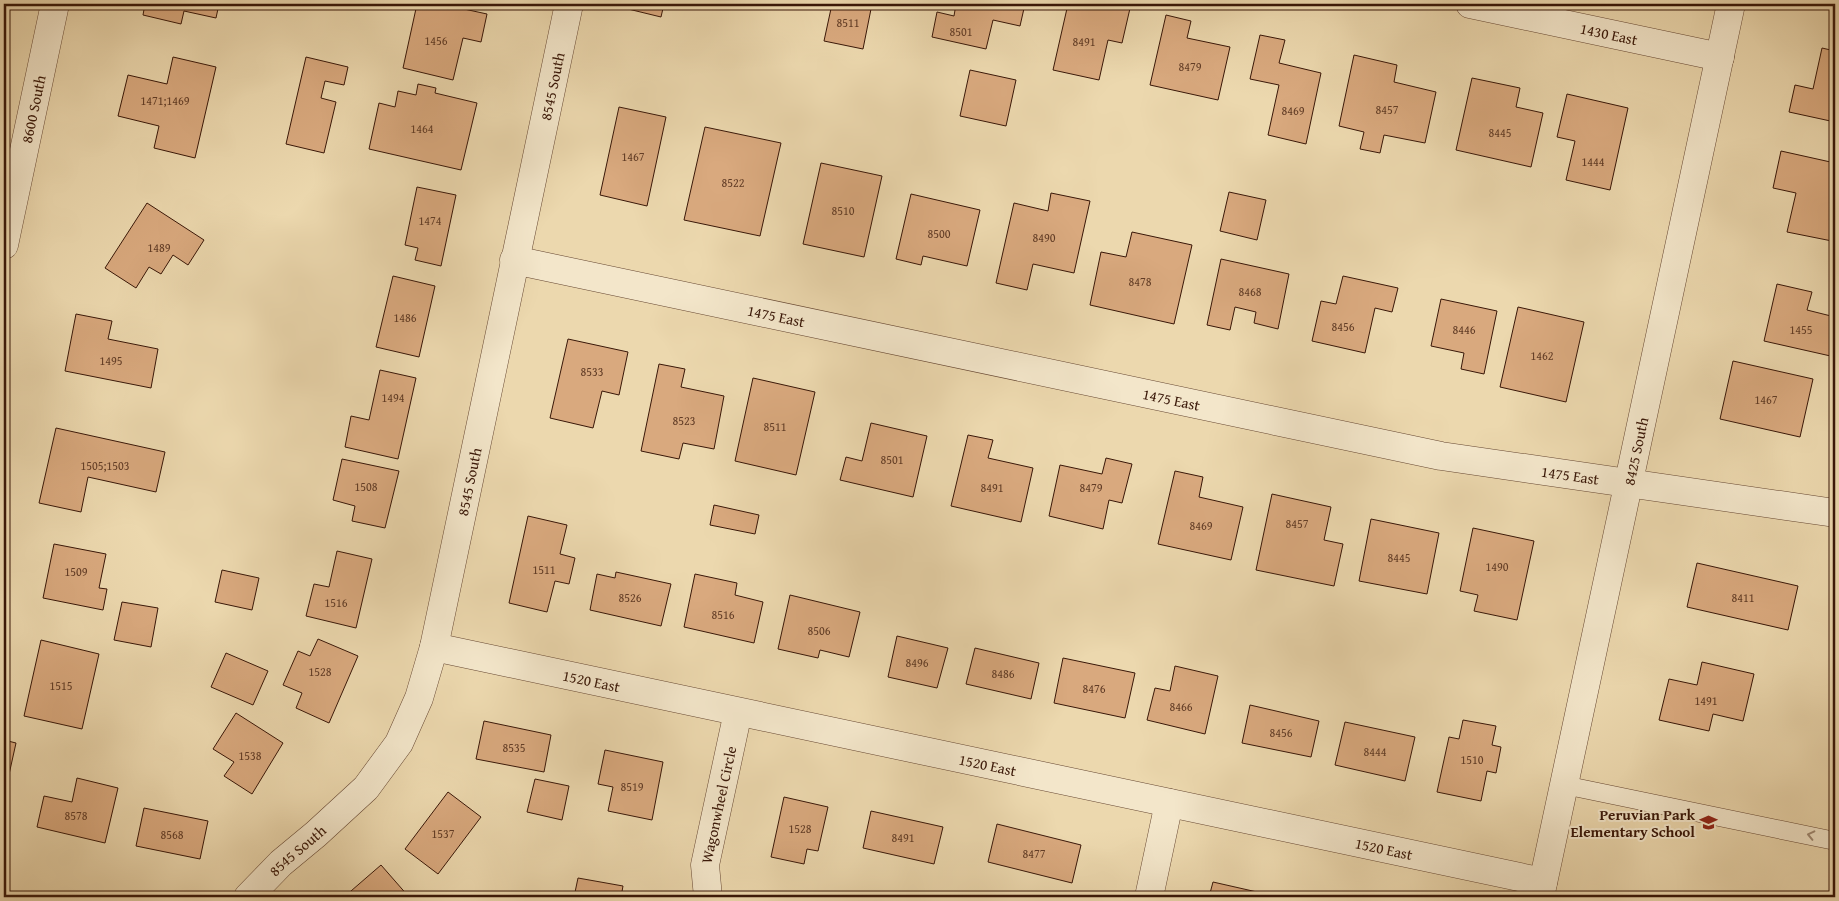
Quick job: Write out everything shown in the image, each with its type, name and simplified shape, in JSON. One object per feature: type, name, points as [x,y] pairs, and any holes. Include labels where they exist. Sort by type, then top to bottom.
[{"type":"street","name":"8600 South","points":[[4,245],[55,4]]},
{"type":"street","name":"8545 South","points":[[248,897],[280,863],[316,834],[366,788],[399,743],[419,698],[434,647],[514,260],[570,4]]},
{"type":"street","name":"1430 East","points":[[1470,4],[1720,57]]},
{"type":"street","name":"8425 South","points":[[1541,890],[1731,4]]},
{"type":"street","name":"1475 East","points":[[514,260],[1442,456],[1835,513]]},
{"type":"street","name":"1520 East","points":[[434,647],[1169,803],[1541,890]]},
{"type":"street","name":"Wagonwheel Circle","points":[[708,897],[704,865],[738,712]]},
{"type":"street","points":[[1149,897],[1169,803]]},
{"type":"lane","points":[[1564,785],[1786,829],[1835,841]]},
{"type":"building","points":[[145,4],[219,4],[216,18],[184,11],[181,24],[143,15]]},
{"type":"building","points":[[417,4],[441,4],[487,14],[481,42],[463,38],[453,80],[403,68]]},
{"type":"building","points":[[625,4],[664,4],[661,17],[624,8]]},
{"type":"building","points":[[752,4],[777,4],[776,9]]},
{"type":"building","points":[[832,4],[872,4],[863,49],[824,41]]},
{"type":"building","points":[[956,4],[1025,4],[1020,26],[993,20],[986,49],[932,37],[937,12],[954,16]]},
{"type":"building","points":[[1068,4],[1131,4],[1122,43],[1108,40],[1099,80],[1053,70]]},
{"type":"building","points":[[1166,15],[1191,21],[1187,38],[1230,47],[1218,100],[1150,85]]},
{"type":"building","points":[[1260,35],[1285,40],[1279,63],[1321,73],[1306,144],[1268,135],[1279,85],[1250,79]]},
{"type":"building","points":[[1822,48],[1835,51],[1835,122],[1789,112],[1795,85],[1813,89]]},
{"type":"building","points":[[1354,55],[1397,65],[1394,82],[1436,92],[1425,143],[1384,135],[1380,153],[1360,149],[1364,132],[1339,126]]},
{"type":"building","points":[[173,57],[216,67],[195,158],[154,148],[159,126],[118,116],[128,75],[167,84]]},
{"type":"building","points":[[306,57],[348,67],[344,85],[325,81],[321,98],[336,102],[324,153],[286,144]]},
{"type":"building","points":[[970,70],[1016,80],[1006,126],[960,116]]},
{"type":"building","points":[[1472,78],[1520,88],[1516,107],[1543,113],[1531,167],[1456,150]]},
{"type":"building","points":[[418,84],[436,88],[435,93],[477,103],[461,170],[369,149],[379,103],[395,107],[398,91],[416,95]]},
{"type":"building","points":[[1567,94],[1628,108],[1610,190],[1566,180],[1575,141],[1557,137]]},
{"type":"building","points":[[619,107],[666,117],[647,206],[600,195]]},
{"type":"building","points":[[705,127],[781,143],[760,236],[684,220]]},
{"type":"building","points":[[1781,151],[1835,163],[1832,192],[1835,193],[1835,223],[1832,241],[1787,232],[1796,193],[1773,188]]},
{"type":"building","points":[[821,163],[882,176],[864,257],[803,244]]},
{"type":"building","points":[[417,187],[456,195],[441,266],[415,260],[418,248],[405,245]]},
{"type":"building","points":[[1229,192],[1266,200],[1257,240],[1220,231]]},
{"type":"building","points":[[1051,193],[1090,201],[1074,273],[1033,264],[1027,290],[996,283],[1014,203],[1048,211]]},
{"type":"building","points":[[911,194],[980,210],[967,266],[923,256],[921,265],[896,259]]},
{"type":"building","points":[[147,203],[204,240],[188,265],[173,255],[161,274],[149,267],[136,288],[105,268]]},
{"type":"building","points":[[1132,232],[1192,245],[1174,324],[1090,305],[1101,252],[1126,257]]},
{"type":"building","points":[[1221,259],[1289,274],[1278,329],[1254,323],[1256,312],[1235,307],[1230,330],[1207,325]]},
{"type":"building","points":[[393,276],[435,286],[419,357],[376,347]]},
{"type":"building","points":[[1343,276],[1398,288],[1392,312],[1375,308],[1365,353],[1312,341],[1321,301],[1336,304]]},
{"type":"building","points":[[1777,284],[1812,292],[1807,310],[1835,317],[1835,357],[1764,341]]},
{"type":"building","points":[[1441,299],[1497,311],[1484,374],[1461,369],[1464,353],[1431,346]]},
{"type":"building","points":[[1518,307],[1584,322],[1566,402],[1500,387]]},
{"type":"building","points":[[76,314],[112,321],[108,339],[158,349],[151,388],[65,371]]},
{"type":"building","points":[[568,339],[628,352],[619,395],[602,391],[593,428],[550,418]]},
{"type":"building","points":[[1733,361],[1813,379],[1800,437],[1720,419]]},
{"type":"building","points":[[659,364],[685,369],[681,387],[724,396],[714,449],[683,443],[679,459],[641,451]]},
{"type":"building","points":[[380,370],[416,378],[398,459],[345,447],[351,416],[369,420]]},
{"type":"building","points":[[753,378],[815,392],[796,475],[735,461]]},
{"type":"building","points":[[871,423],[927,436],[913,497],[840,480],[846,457],[862,461]]},
{"type":"building","points":[[56,428],[165,452],[156,492],[88,477],[81,512],[39,503]]},
{"type":"building","points":[[968,435],[993,440],[988,458],[1033,468],[1021,522],[951,506]]},
{"type":"building","points":[[1106,458],[1132,464],[1122,503],[1109,500],[1103,529],[1049,516],[1060,465],[1102,474]]},
{"type":"building","points":[[342,459],[399,471],[385,528],[352,521],[355,506],[333,500]]},
{"type":"building","points":[[1175,471],[1203,477],[1199,497],[1243,507],[1231,560],[1158,544]]},
{"type":"building","points":[[1272,494],[1331,507],[1324,540],[1343,544],[1334,586],[1256,570]]},
{"type":"building","points":[[714,505],[759,515],[755,534],[710,525]]},
{"type":"building","points":[[528,516],[567,525],[560,554],[575,558],[569,584],[555,581],[547,612],[509,603]]},
{"type":"building","points":[[1371,519],[1439,533],[1427,594],[1359,581]]},
{"type":"building","points":[[1473,528],[1534,541],[1517,620],[1474,611],[1478,595],[1460,591]]},
{"type":"building","points":[[54,544],[106,554],[99,588],[107,589],[103,610],[43,598]]},
{"type":"building","points":[[337,551],[372,559],[356,628],[306,616],[314,584],[329,587]]},
{"type":"building","points":[[1697,563],[1798,586],[1788,630],[1687,607]]},
{"type":"building","points":[[222,570],[259,578],[252,610],[215,602]]},
{"type":"building","points":[[616,572],[671,584],[661,626],[590,610],[597,574],[615,578]]},
{"type":"building","points":[[695,574],[737,583],[735,595],[763,602],[754,643],[684,627]]},
{"type":"building","points":[[790,595],[860,612],[849,657],[820,650],[818,658],[778,649]]},
{"type":"building","points":[[122,602],[158,608],[151,647],[114,640]]},
{"type":"building","points":[[897,636],[948,648],[937,688],[888,677]]},
{"type":"building","points":[[318,639],[358,656],[329,723],[296,708],[302,693],[283,685],[298,651],[310,656]]},
{"type":"building","points":[[41,640],[99,654],[82,729],[24,716]]},
{"type":"building","points":[[975,648],[1039,663],[1031,699],[966,684]]},
{"type":"building","points":[[226,653],[268,671],[253,705],[211,687]]},
{"type":"building","points":[[1063,658],[1135,673],[1125,718],[1054,703]]},
{"type":"building","points":[[1702,662],[1754,674],[1743,721],[1713,714],[1709,731],[1659,720],[1669,679],[1697,685]]},
{"type":"building","points":[[1175,666],[1218,676],[1205,734],[1147,720],[1155,688],[1170,691]]},
{"type":"building","points":[[1250,705],[1319,721],[1311,757],[1242,743]]},
{"type":"building","points":[[236,713],[283,743],[252,794],[224,776],[234,762],[213,749]]},
{"type":"building","points":[[1463,720],[1496,726],[1492,745],[1501,747],[1496,773],[1487,771],[1481,801],[1437,792],[1449,737],[1459,739]]},
{"type":"building","points":[[484,721],[551,735],[544,772],[476,759]]},
{"type":"building","points":[[1345,722],[1415,737],[1405,781],[1335,765]]},
{"type":"building","points":[[4,740],[16,743],[4,797]]},
{"type":"building","points":[[605,750],[663,762],[652,820],[608,811],[613,787],[598,784]]},
{"type":"building","points":[[77,778],[118,788],[105,843],[37,827],[44,796],[72,802]]},
{"type":"building","points":[[535,779],[569,786],[562,820],[527,812]]},
{"type":"building","points":[[448,792],[481,817],[438,874],[405,849]]},
{"type":"building","points":[[784,797],[828,807],[818,851],[807,849],[804,864],[771,857]]},
{"type":"building","points":[[144,808],[208,821],[200,859],[136,846]]},
{"type":"building","points":[[871,811],[943,827],[934,864],[863,848]]},
{"type":"building","points":[[997,824],[1081,845],[1072,883],[988,862]]},
{"type":"building","points":[[381,865],[409,897],[344,897]]},
{"type":"building","points":[[578,878],[623,886],[621,897],[574,897]]},
{"type":"building","points":[[1213,882],[1279,897],[1209,897]]},
{"type":"place","name":"Peruvian Park Elementary School","points":[[1709,823]]}]
